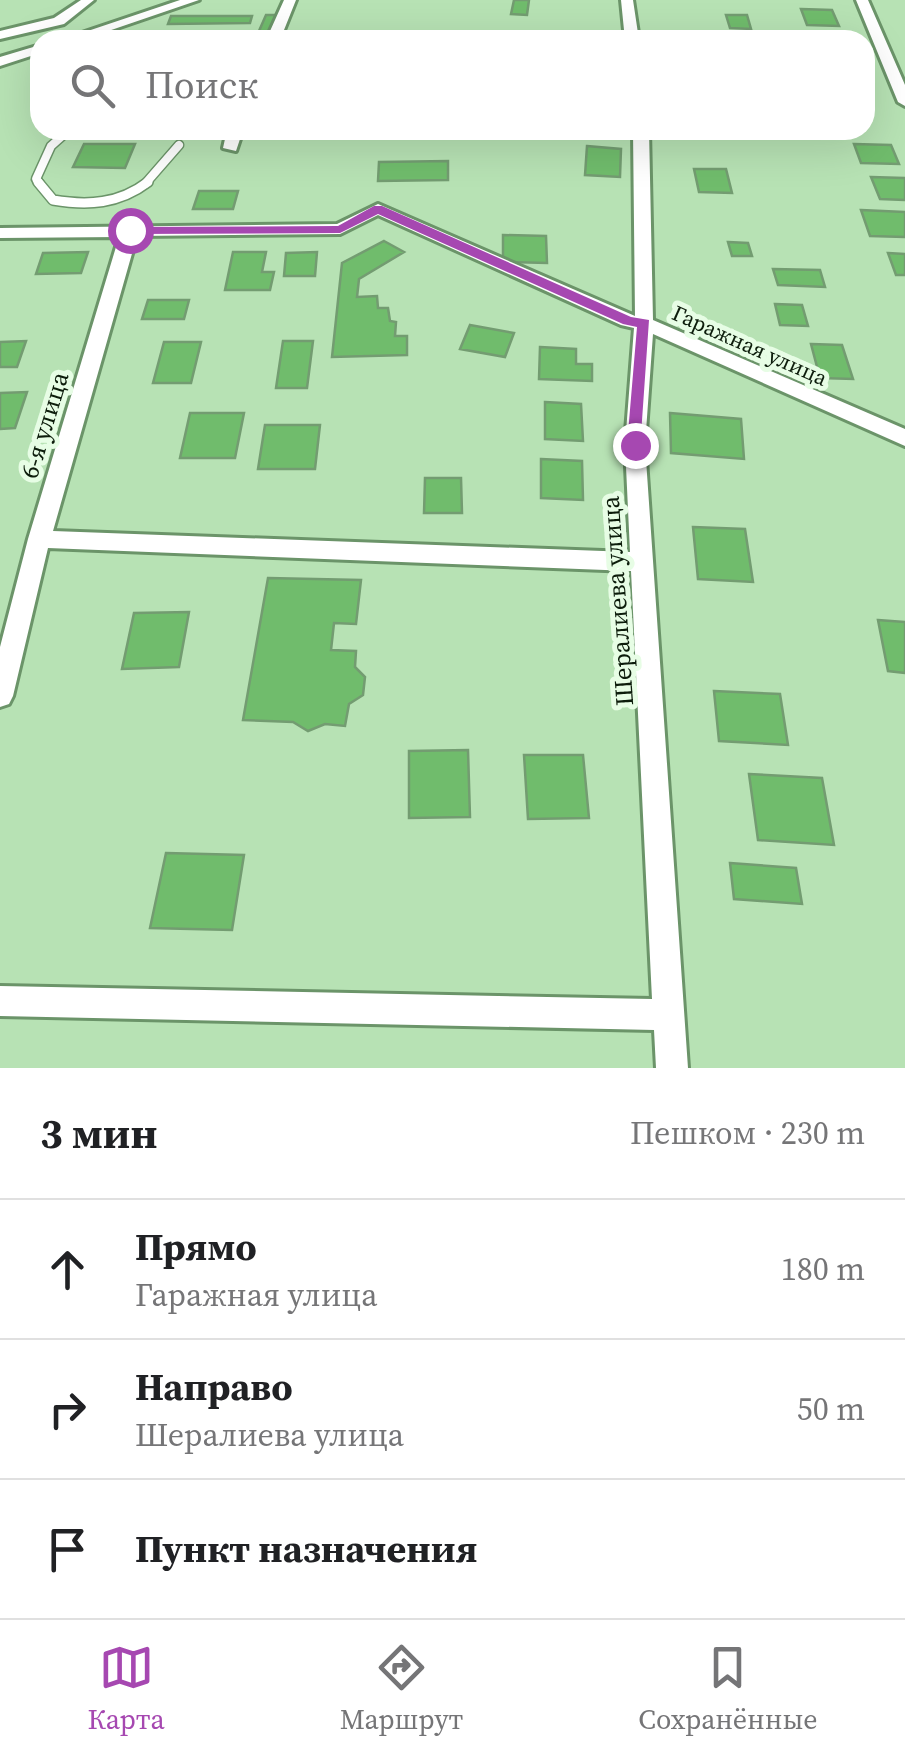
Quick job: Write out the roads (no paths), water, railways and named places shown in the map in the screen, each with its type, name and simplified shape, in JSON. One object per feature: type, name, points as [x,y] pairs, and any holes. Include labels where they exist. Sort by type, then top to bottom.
[{"type":"street","points":[[1,34],[57,23],[72,17],[88,0]]},
{"type":"street","points":[[99,30],[193,0]]},
{"type":"street","points":[[277,30],[290,0]]},
{"type":"street","points":[[627,0],[631,30]]},
{"type":"street","points":[[862,0],[875,30]]},
{"type":"street","points":[[875,31],[905,102]]},
{"type":"street","points":[[1,34],[30,48]]},
{"type":"street","points":[[0,62],[30,53]]},
{"type":"street","points":[[232,148],[233,140]]},
{"type":"street","name":"Шералиева улица","points":[[641,140],[644,323],[635,445],[672,1068]]},
{"type":"street","name":"Гаражная улица","points":[[0,233],[340,230],[378,209],[628,321],[644,323],[905,438]]},
{"type":"street","name":"6-я улица","points":[[0,696],[39,539],[130,230]]},
{"type":"street","points":[[39,539],[642,562]]},
{"type":"street","points":[[0,1001],[669,1014]]},
{"type":"lane","points":[[58,140],[36,179],[53,200],[70,204],[115,202],[134,192],[152,178],[160,163],[179,145]]}]
